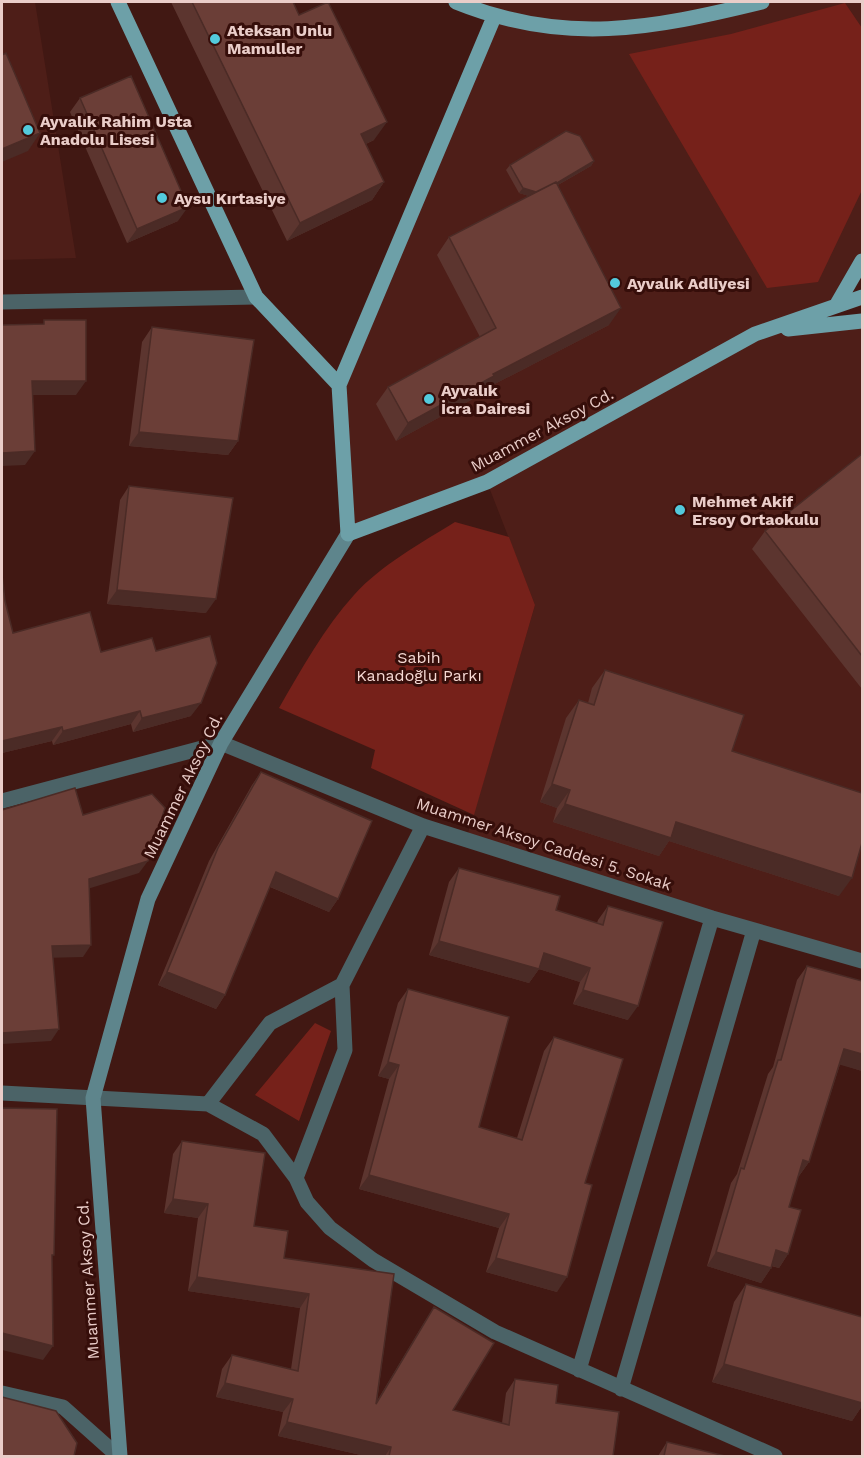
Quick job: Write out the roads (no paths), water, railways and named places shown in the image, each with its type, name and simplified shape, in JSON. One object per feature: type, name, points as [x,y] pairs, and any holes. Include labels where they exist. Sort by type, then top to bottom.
[{"type":"main road","points":[[118,2],[256,297],[339,385]]},
{"type":"main road","points":[[456,2],[494,17],[534,25],[601,31],[685,21],[762,2]]},
{"type":"main road","points":[[348,534],[339,385],[494,17]]},
{"type":"main road","points":[[836,306],[862,261]]},
{"type":"main road","points":[[755,334],[862,297]]},
{"type":"main road","points":[[755,334],[862,321]]},
{"type":"main road","points":[[845,322],[862,326]]},
{"type":"main road","name":"Muammer Aksoy Cd.","points":[[348,534],[487,482],[755,334]]},
{"type":"street","points":[[2,302],[256,297]]},
{"type":"street","name":"Muammer Aksoy Cd.","points":[[119,1456],[93,1098],[148,899],[221,743],[348,534]]},
{"type":"street","points":[[2,801],[221,743]]},
{"type":"street","name":"Muammer Aksoy Caddesi 5. Sokak","points":[[221,743],[423,826],[712,918],[862,961]]},
{"type":"street","points":[[296,1178],[345,1050],[342,985],[423,826]]},
{"type":"street","points":[[579,1370],[712,918]]},
{"type":"street","points":[[621,1389],[754,930]]},
{"type":"street","points":[[208,1104],[270,1023],[342,985]]},
{"type":"street","points":[[2,1093],[208,1104],[263,1134],[296,1178],[307,1202],[330,1228],[373,1260],[495,1332],[775,1456]]},
{"type":"street","points":[[2,1393],[63,1407],[119,1456]]},
{"type":"place","name":"Ateksan Unlu Mamuller","points":[[215,39]]},
{"type":"place","name":"Ayvalık Rahim Usta Anadolu Lisesi","points":[[28,130]]},
{"type":"place","name":"Aysu Kırtasiye","points":[[162,198]]},
{"type":"place","name":"Ayvalık Adliyesi","points":[[615,283]]},
{"type":"place","name":"Ayvalık İcra Dairesi","points":[[429,399]]},
{"type":"place","name":"Mehmet Akif Ersoy Ortaokulu","points":[[680,510]]},
{"type":"park label","name":"Sabih Kanadoğlu Parkı","points":[[419,666]]}]
